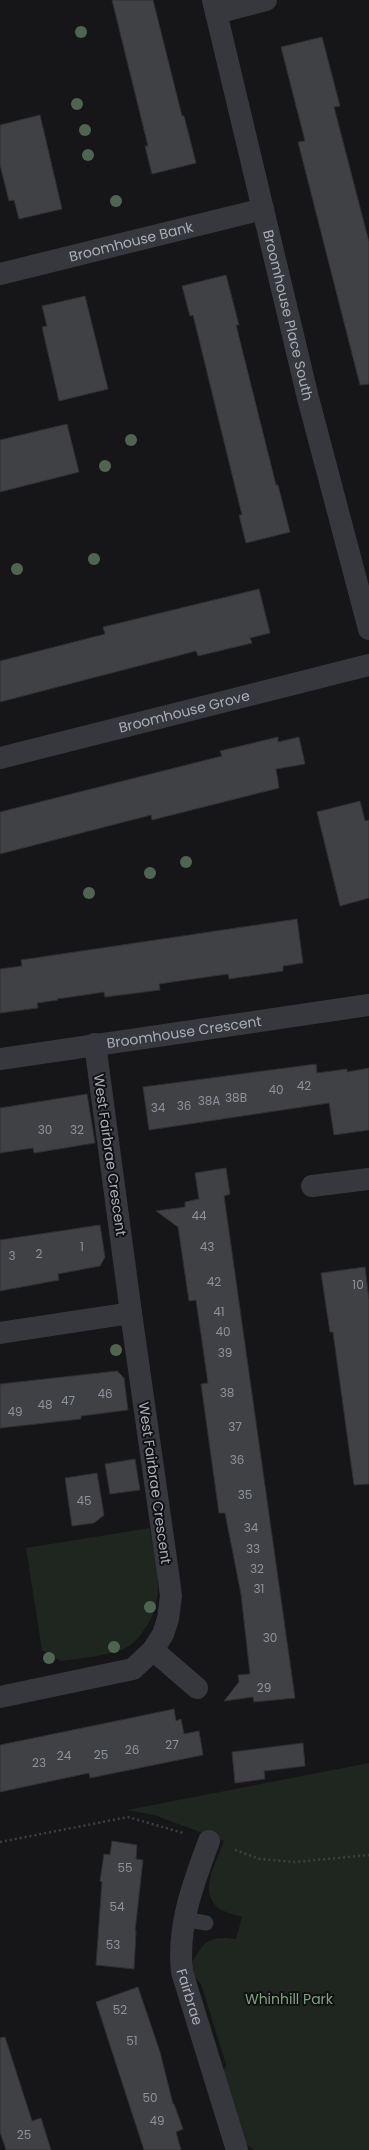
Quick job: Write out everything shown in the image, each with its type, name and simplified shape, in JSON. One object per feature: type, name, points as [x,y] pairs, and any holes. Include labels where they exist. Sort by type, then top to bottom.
[{"type":"street","points":[[215,6],[266,0]]},
{"type":"street","name":"Broomhouse Place South","points":[[215,6],[308,398],[369,629]]},
{"type":"street","name":"Broomhouse Bank","points":[[0,274],[263,209]]},
{"type":"street","name":"Broomhouse Grove","points":[[0,758],[369,664]]},
{"type":"street","name":"Broomhouse Crescent","points":[[0,1059],[369,1005]]},
{"type":"street","name":"West Fairbrae Crescent","points":[[0,1697],[133,1669],[154,1650],[168,1619],[171,1596],[95,1044]]},
{"type":"street","points":[[312,1186],[369,1179]]},
{"type":"street","points":[[0,1332],[131,1313]]},
{"type":"street","points":[[154,1650],[197,1688]]},
{"type":"street","name":"Fairbrae","points":[[209,1841],[184,1919],[181,1946],[182,1972],[237,2150]]},
{"type":"lane","points":[[184,1919],[206,1923]]},
{"type":"green space","points":[[150,1528],[157,1568],[158,1593],[156,1605],[151,1618],[137,1639],[129,1646],[114,1652],[61,1661],[42,1650],[26,1548]]},
{"type":"green space","name":"Whinhill Park","points":[[369,1763],[369,2150],[254,2150],[240,2139],[221,2080],[226,2064],[201,1984],[188,1970],[201,1948],[210,1940],[217,1938],[236,1939],[242,1917],[221,1910],[214,1903],[210,1895],[210,1877],[224,1841],[154,1815],[127,1810]]},
{"type":"building","points":[[112,0],[153,0],[182,116],[184,116],[196,163],[152,174],[145,146],[148,146]]},
{"type":"building","points":[[322,37],[340,106],[334,107],[369,242],[369,384],[360,385],[298,142],[305,141],[281,47]]},
{"type":"building","points":[[40,115],[62,209],[19,219],[14,200],[9,201],[0,165],[0,125]]},
{"type":"building","points":[[226,275],[239,325],[236,325],[276,485],[278,485],[290,532],[246,543],[239,515],[242,515],[193,315],[190,316],[182,286]]},
{"type":"building","points":[[85,296],[108,389],[59,401],[42,327],[47,326],[42,306]]},
{"type":"building","points":[[67,424],[79,472],[0,492],[0,440]]},
{"type":"building","points":[[259,589],[270,633],[250,638],[252,643],[198,656],[196,651],[0,702],[0,661],[105,634],[103,627]]},
{"type":"building","points":[[278,737],[278,742],[299,737],[305,764],[276,769],[279,788],[152,820],[151,815],[0,854],[0,812],[222,756],[220,751]]},
{"type":"building","points":[[360,801],[365,821],[369,820],[369,898],[340,906],[317,812]]},
{"type":"building","points":[[297,919],[303,963],[283,966],[283,971],[229,979],[228,974],[179,981],[159,984],[160,990],[105,997],[104,992],[37,1003],[38,1008],[0,1013],[0,969],[22,966],[21,960]]},
{"type":"building","points":[[316,1064],[317,1073],[347,1069],[347,1072],[369,1068],[369,1130],[334,1135],[329,1103],[149,1130],[143,1087]]},
{"type":"building","points":[[87,1094],[95,1143],[34,1153],[33,1148],[0,1153],[0,1108]]},
{"type":"building","points":[[226,1168],[230,1194],[224,1196],[295,1698],[254,1702],[253,1697],[224,1701],[239,1682],[238,1675],[250,1674],[241,1594],[225,1513],[219,1513],[201,1384],[208,1383],[196,1300],[189,1301],[178,1227],[156,1211],[185,1207],[185,1202],[199,1199],[195,1173]]},
{"type":"building","points":[[100,1225],[105,1257],[100,1266],[58,1274],[59,1280],[0,1291],[0,1240]]},
{"type":"building","points":[[365,1267],[369,1300],[369,1484],[354,1485],[333,1332],[330,1332],[321,1273]]},
{"type":"building","points":[[117,1371],[124,1378],[128,1410],[81,1416],[81,1419],[0,1428],[0,1384]]},
{"type":"building","points":[[135,1459],[140,1490],[110,1494],[105,1464]]},
{"type":"building","points":[[97,1473],[104,1515],[94,1523],[72,1526],[65,1478]]},
{"type":"building","points":[[174,1709],[176,1721],[181,1719],[184,1734],[199,1731],[203,1755],[90,1778],[89,1773],[0,1792],[0,1745]]},
{"type":"building","points":[[303,1743],[305,1766],[264,1771],[265,1779],[235,1783],[232,1752]]},
{"type":"building","points":[[112,1841],[137,1845],[136,1859],[143,1860],[135,1931],[134,1969],[96,1965],[102,1882],[100,1881],[104,1854],[110,1855]]},
{"type":"building","points":[[138,1987],[160,2052],[173,2104],[183,2129],[176,2132],[181,2150],[144,2150],[96,2002]]},
{"type":"building","points":[[5,2037],[32,2121],[41,2118],[51,2150],[6,2150],[0,2132],[0,2038]]}]
